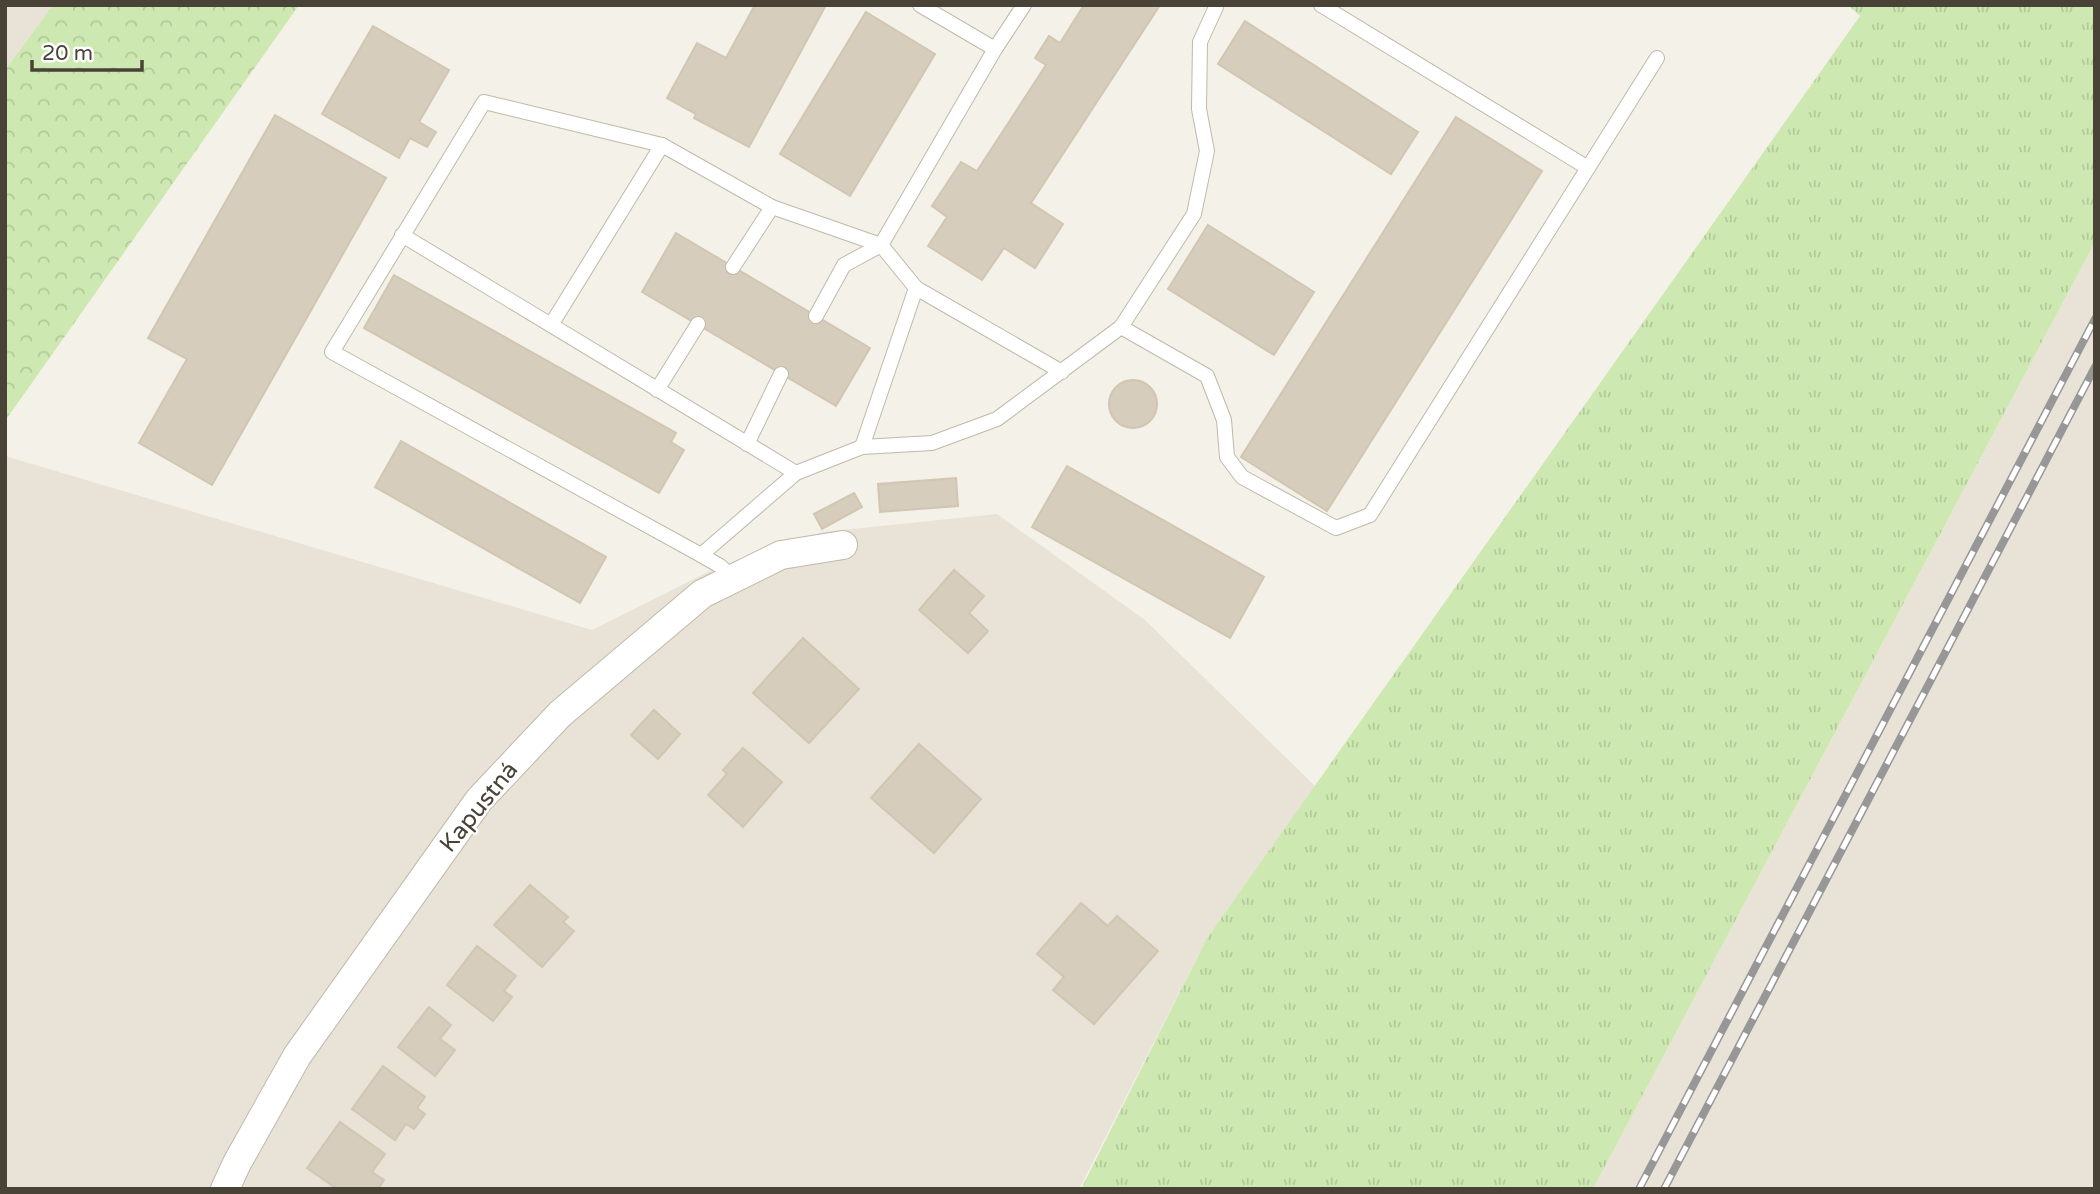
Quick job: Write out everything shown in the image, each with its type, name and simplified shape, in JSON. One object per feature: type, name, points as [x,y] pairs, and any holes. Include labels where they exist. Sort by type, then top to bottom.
[{"type":"street","name":"Kapustná","points":[[225,1189],[296,1056],[479,800],[560,714],[702,594],[781,555],[843,545]]},
{"type":"lane","points":[[919,5],[995,49]]},
{"type":"lane","points":[[816,316],[844,265],[881,245],[995,49],[1024,5]]},
{"type":"lane","points":[[1321,5],[1588,168]]},
{"type":"lane","points":[[701,555],[796,473],[862,447],[932,443],[997,419],[1121,327],[1194,214],[1207,151],[1199,109],[1200,42],[1216,7]]},
{"type":"lane","points":[[1121,327],[1207,376],[1224,421],[1227,457],[1242,477],[1336,528],[1370,515],[1657,58]]},
{"type":"lane","points":[[734,578],[701,555],[332,352],[484,102],[662,145],[772,207],[881,245],[916,288],[1062,372]]},
{"type":"lane","points":[[551,325],[662,145]]},
{"type":"lane","points":[[733,267],[772,207]]},
{"type":"lane","points":[[402,235],[796,473]]},
{"type":"lane","points":[[862,447],[916,288]]},
{"type":"lane","points":[[657,390],[698,324]]},
{"type":"lane","points":[[747,444],[781,374]]},
{"type":"shaded area","points":[[5,5],[53,5],[5,70]]},
{"type":"shaded area","points":[[2095,242],[2095,1189],[1593,1189]]},
{"type":"shaded area","points":[[5,456],[592,630],[720,566],[823,532],[997,514],[1145,620],[1315,786],[1207,938],[1079,1189],[5,1189]]},
{"type":"green space","points":[[53,5],[299,5],[5,421],[5,70]]},
{"type":"green space","points":[[1848,5],[2095,5],[2095,242],[1593,1189],[1081,1189],[1207,938],[1860,16]]},
{"type":"building","points":[[755,5],[826,5],[749,147],[694,118],[696,114],[667,98],[697,43],[726,58]]},
{"type":"building","points":[[1084,5],[1160,5],[1031,203],[1063,224],[1035,268],[1004,248],[982,280],[928,246],[947,217],[932,206],[961,162],[977,171],[1046,65],[1035,58],[1049,36],[1060,43]]},
{"type":"building","points":[[866,12],[935,54],[850,196],[780,154]]},
{"type":"building","points":[[1245,21],[1418,132],[1391,174],[1218,64]]},
{"type":"building","points":[[373,26],[449,70],[419,122],[436,132],[427,147],[410,138],[399,158],[322,114]]},
{"type":"building","points":[[275,115],[386,178],[212,485],[139,443],[187,359],[148,338]]},
{"type":"building","points":[[1456,117],[1542,171],[1327,511],[1241,457]]},
{"type":"building","points":[[1208,225],[1314,292],[1274,355],[1168,289]]},
{"type":"building","points":[[676,233],[870,348],[836,406],[642,292]]},
{"type":"building","points":[[394,275],[676,433],[671,442],[684,450],[659,493],[364,328]]},
{"type":"building","points":[[1133,380],[1150,387],[1157,404],[1150,421],[1133,428],[1116,421],[1109,404],[1116,387]]},
{"type":"building","points":[[401,441],[606,557],[580,603],[375,487]]},
{"type":"building","points":[[1067,466],[1264,577],[1230,638],[1032,527]]},
{"type":"building","points":[[956,478],[958,506],[880,512],[878,484]]},
{"type":"building","points":[[854,493],[862,507],[822,529],[814,514]]},
{"type":"building","points":[[954,570],[984,596],[969,613],[988,631],[968,653],[919,610]]},
{"type":"building","points":[[803,638],[859,689],[809,743],[753,693]]},
{"type":"building","points":[[654,710],[680,734],[658,759],[631,735]]},
{"type":"building","points":[[919,744],[981,799],[934,853],[871,798]]},
{"type":"building","points":[[743,748],[782,782],[743,827],[708,795],[727,774],[723,770]]},
{"type":"building","points":[[530,885],[568,917],[563,922],[574,931],[542,967],[494,925]]},
{"type":"building","points":[[1081,903],[1108,926],[1117,916],[1158,951],[1094,1024],[1053,990],[1064,977],[1037,954]]},
{"type":"building","points":[[477,946],[516,976],[504,991],[512,997],[493,1021],[447,985]]},
{"type":"building","points":[[429,1007],[451,1025],[440,1039],[455,1050],[435,1076],[398,1047]]},
{"type":"building","points":[[383,1066],[425,1097],[417,1108],[425,1114],[414,1129],[406,1124],[395,1140],[352,1109]]},
{"type":"building","points":[[340,1122],[385,1154],[372,1172],[384,1180],[378,1189],[337,1189],[307,1168]]},
{"type":"railway","points":[[1639,1189],[2095,319]]},
{"type":"railway","points":[[1664,1189],[2095,367]]}]
